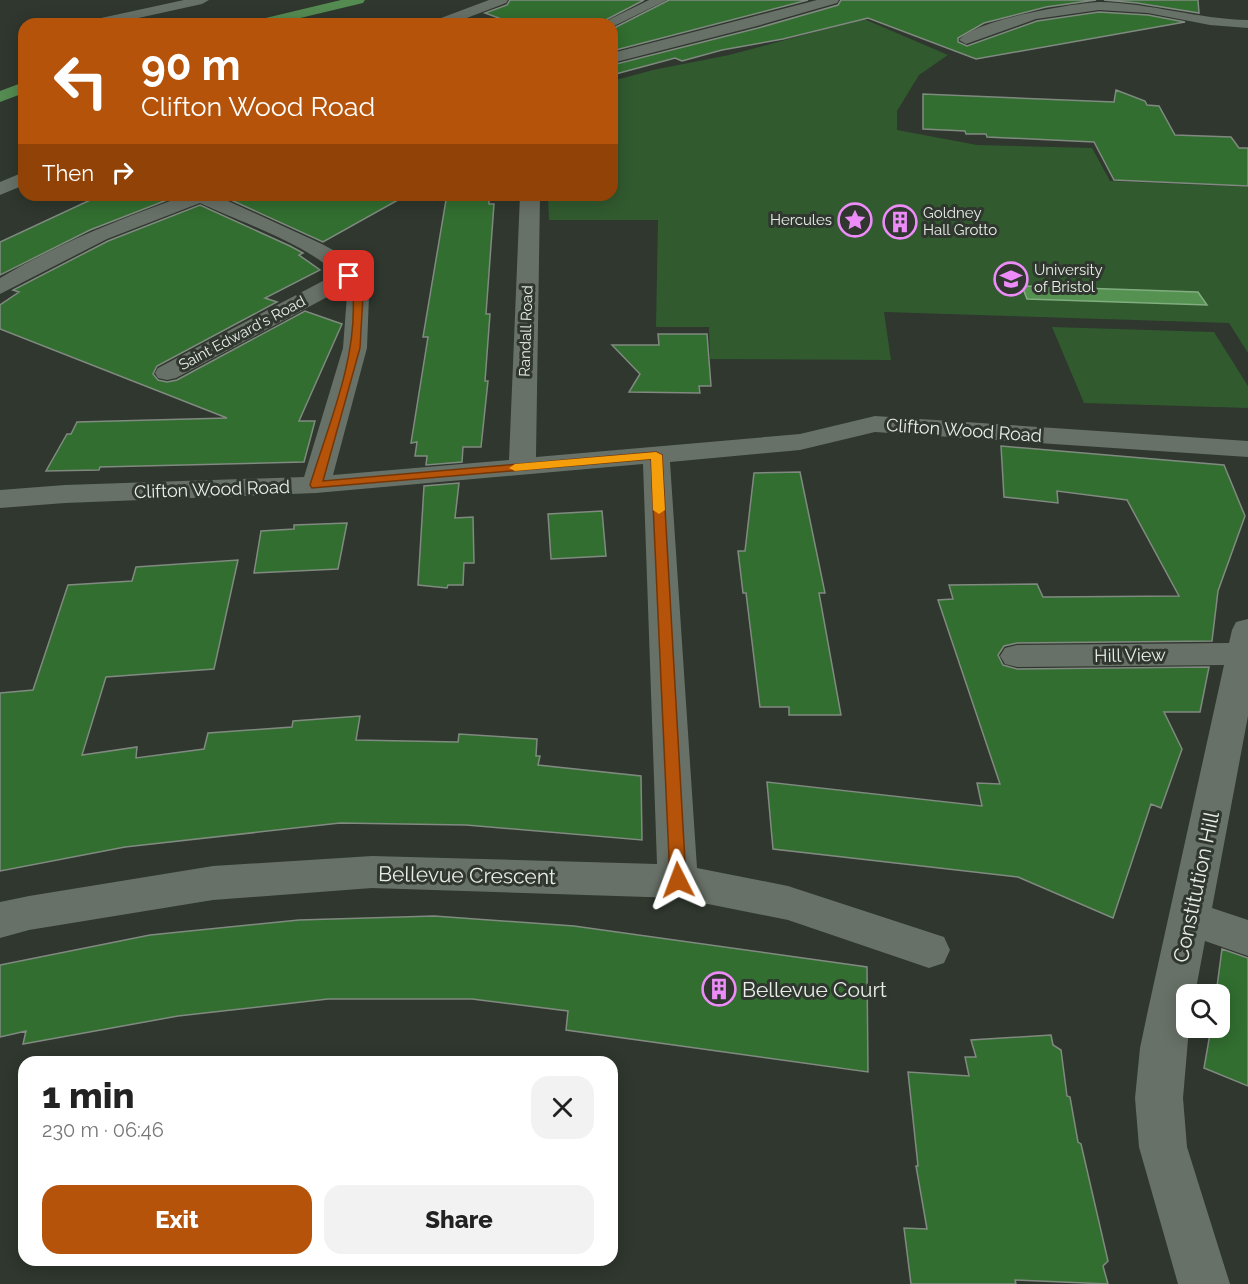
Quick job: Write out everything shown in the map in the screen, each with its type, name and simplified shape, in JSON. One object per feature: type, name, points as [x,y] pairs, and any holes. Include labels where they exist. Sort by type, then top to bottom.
[{"type":"main road","points":[[283,18],[358,0]]},
{"type":"main road","points":[[1,97],[18,91]]},
{"type":"street","points":[[111,17],[202,0]]},
{"type":"street","points":[[454,18],[501,0]]},
{"type":"street","points":[[618,19],[660,0]]},
{"type":"street","points":[[618,57],[781,16],[832,0]]},
{"type":"street","points":[[966,39],[1030,14],[1084,5],[1127,6],[1215,22],[1248,24]]},
{"type":"street","points":[[0,189],[18,181]]},
{"type":"street","points":[[0,287],[33,267],[96,236],[184,201]]},
{"type":"street","points":[[214,201],[315,248],[334,260],[349,276],[358,295],[355,348],[316,485]]},
{"type":"street","name":"Randall Road","points":[[522,467],[530,201]]},
{"type":"street","name":"Saint Edward's Road","points":[[167,373],[349,276]]},
{"type":"street","name":"Clifton Wood Road","points":[[0,499],[65,494],[316,485],[800,442],[875,424],[1248,449]]},
{"type":"street","points":[[656,455],[678,880]]},
{"type":"street","name":"Hill View","points":[[1017,656],[1245,642]]},
{"type":"street","name":"Constitution Hill","points":[[1204,1284],[1162,1147],[1159,1098],[1165,1039],[1245,642]]},
{"type":"street","name":"Bellevue Crescent","points":[[0,920],[29,913],[213,883],[372,872],[678,880],[788,903],[928,950]]},
{"type":"street","points":[[1191,918],[1248,938]]},
{"type":"shaded area","points":[[864,19],[948,55],[919,75],[897,111],[897,130],[977,145],[1092,148],[1110,181],[1248,187],[1248,353],[1229,323],[884,312],[891,360],[710,359],[709,327],[656,327],[658,220],[549,220],[548,201],[618,201],[618,79],[729,55]]},
{"type":"shaded area","points":[[1022,286],[1198,292],[1207,305],[1027,299]]},
{"type":"shaded area","points":[[1052,327],[1214,332],[1248,386],[1248,408],[1084,403]]},
{"type":"building","points":[[510,0],[644,0],[610,18],[499,18],[485,13],[507,5]]},
{"type":"building","points":[[669,0],[808,0],[618,49],[618,26]]},
{"type":"building","points":[[841,0],[1096,0],[1046,7],[984,23],[958,38],[958,42],[967,46],[1037,21],[1099,12],[1148,15],[1185,22],[976,59],[868,18],[682,61],[675,58],[618,73],[618,63],[838,5]]},
{"type":"building","points":[[1104,0],[1198,0],[1199,13],[1137,3]]},
{"type":"building","points":[[1116,90],[1145,101],[1147,105],[1159,106],[1175,135],[1231,137],[1239,148],[1248,148],[1248,186],[1114,180],[1094,142],[987,137],[986,134],[966,134],[965,131],[923,129],[923,94],[1114,102]]},
{"type":"building","points":[[88,201],[165,201],[90,230],[0,275],[0,242]]},
{"type":"building","points":[[233,201],[396,201],[323,242]]},
{"type":"building","points":[[446,201],[489,201],[489,204],[494,204],[486,314],[490,314],[485,381],[488,381],[481,447],[463,447],[462,462],[426,465],[427,456],[415,456],[417,442],[411,443],[428,337],[423,337]]},
{"type":"building","points":[[200,205],[303,253],[299,255],[320,270],[265,298],[277,302],[157,366],[153,374],[158,380],[167,382],[177,380],[305,311],[342,324],[299,421],[315,421],[304,462],[100,467],[99,470],[46,471],[67,434],[71,434],[77,422],[227,418],[0,329],[0,305],[19,292],[13,290],[108,241]]},
{"type":"building","points":[[658,334],[707,334],[711,386],[699,386],[700,393],[629,392],[640,374],[612,345],[659,345]]},
{"type":"building","points":[[1001,446],[1224,465],[1245,516],[1218,591],[1212,641],[1017,643],[1004,646],[998,655],[1003,665],[1017,669],[1209,667],[1200,712],[1164,712],[1182,749],[1161,808],[1151,804],[1113,918],[1018,877],[773,849],[767,782],[982,806],[977,783],[1000,784],[938,600],[953,599],[949,585],[1037,584],[1043,597],[1179,596],[1127,500],[1057,491],[1058,503],[1004,497]]},
{"type":"building","points":[[800,472],[825,593],[819,593],[841,715],[789,715],[789,707],[760,707],[746,593],[743,593],[738,551],[745,551],[754,473]]},
{"type":"building","points":[[459,483],[455,518],[473,517],[474,563],[464,563],[463,585],[448,585],[447,588],[418,585],[424,486]]},
{"type":"building","points":[[602,511],[606,556],[551,559],[548,514]]},
{"type":"building","points":[[347,523],[338,569],[254,573],[261,531],[294,529],[294,525]]},
{"type":"building","points":[[238,560],[214,669],[106,677],[82,755],[137,747],[136,758],[204,749],[208,733],[292,727],[293,721],[360,716],[356,740],[458,742],[459,734],[537,739],[536,756],[540,756],[538,765],[641,776],[642,840],[466,825],[340,823],[125,847],[0,871],[0,693],[33,690],[68,585],[132,581],[136,567]]},
{"type":"building","points":[[434,916],[574,926],[867,967],[868,1072],[566,1030],[568,1011],[472,999],[328,999],[178,1016],[23,1044],[26,1031],[0,1037],[0,965],[150,935],[299,920]]},
{"type":"building","points":[[1222,949],[1248,958],[1248,1086],[1204,1068],[1209,1038],[1230,1038],[1230,984],[1217,984]]},
{"type":"building","points":[[1051,1035],[1053,1045],[1061,1050],[1067,1096],[1070,1097],[1078,1142],[1081,1144],[1108,1261],[1103,1266],[1108,1284],[1015,1280],[1016,1284],[911,1284],[904,1228],[927,1229],[916,1166],[918,1166],[908,1072],[969,1076],[965,1057],[976,1057],[971,1040]]},
{"type":"slow traffic","points":[[515,468],[656,455],[659,510]]},
{"type":"place","name":"Hercules","points":[[855,220]]},
{"type":"place","name":"Goldney Hall Grotto","points":[[900,222]]},
{"type":"place","name":"University of Bristol","points":[[1011,279]]},
{"type":"place","name":"Bellevue Court","points":[[719,989]]},
{"type":"route","points":[[349,276],[358,295],[355,348],[316,485],[656,455],[678,880]]}]
